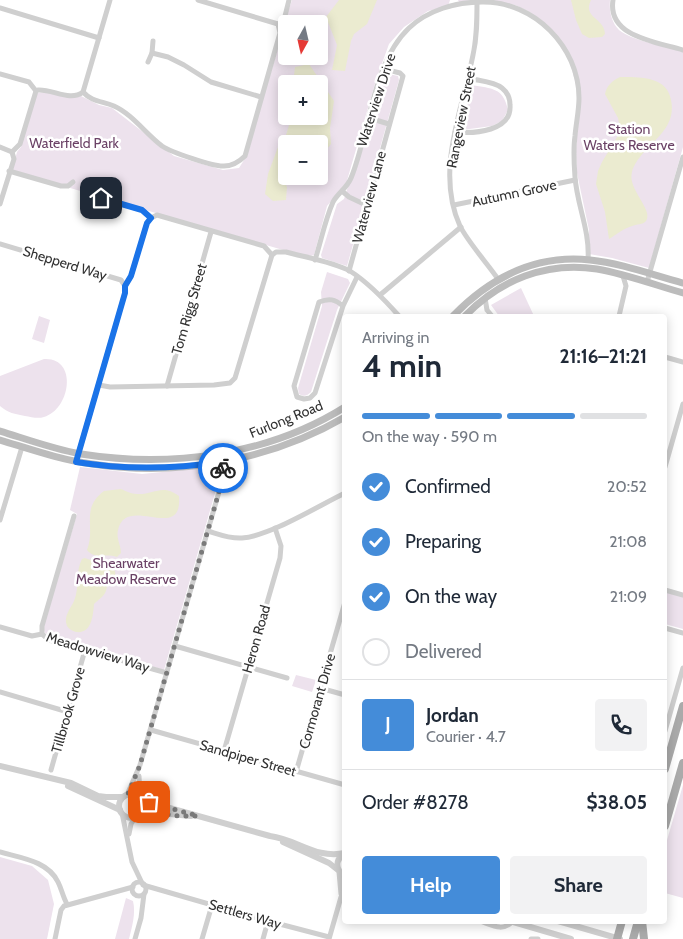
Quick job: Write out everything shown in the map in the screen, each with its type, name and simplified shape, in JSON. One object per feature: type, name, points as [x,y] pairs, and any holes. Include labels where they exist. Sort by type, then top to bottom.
[{"type":"main road","points":[[454,314],[474,295],[498,279],[535,264],[564,259],[588,259],[683,283]]},
{"type":"main road","points":[[467,314],[485,297],[503,286],[527,275],[555,268],[585,268],[636,279],[683,293]]},
{"type":"main road","points":[[498,279],[503,286]]},
{"type":"main road","name":"Furlong Road","points":[[0,431],[79,453],[130,460],[156,460],[221,454],[281,437],[316,423],[342,409]]},
{"type":"main road","name":"Furlong Road","points":[[0,440],[76,462],[135,468],[165,468],[222,462],[268,451],[290,443],[342,419]]},
{"type":"main road","points":[[667,762],[683,706]]},
{"type":"main road","points":[[667,819],[683,763]]},
{"type":"main road","points":[[618,939],[621,924]]},
{"type":"main road","points":[[633,939],[637,924]]},
{"type":"main road","points":[[642,924],[644,939]]},
{"type":"street","points":[[36,91],[47,90],[70,96],[78,96],[83,92],[110,0]]},
{"type":"street","points":[[198,0],[278,24]]},
{"type":"street","points":[[285,15],[289,0]]},
{"type":"street","points":[[613,0],[612,10],[615,19],[626,31],[639,37],[683,50]]},
{"type":"street","name":"Waterview Drive","points":[[316,260],[334,201],[351,179],[384,69],[392,50],[409,28],[430,14],[455,2],[487,2],[506,5],[524,12],[546,26],[567,53],[575,74],[579,97],[573,152],[575,180],[588,243],[588,259]]},
{"type":"street","name":"Rangeview Street","points":[[476,2],[476,39],[455,132],[449,182],[461,227],[498,279]]},
{"type":"street","points":[[0,8],[99,38]]},
{"type":"street","points":[[83,92],[88,98],[114,106],[175,154],[224,166],[236,163],[244,156],[278,40]]},
{"type":"street","points":[[148,62],[152,53],[153,41]]},
{"type":"street","points":[[152,53],[168,57],[184,65],[210,82],[262,97]]},
{"type":"street","name":"Waterview Lane","points":[[348,271],[403,76],[400,73],[384,69]]},
{"type":"street","points":[[0,74],[29,82],[36,91]]},
{"type":"street","points":[[455,132],[467,133],[490,129],[500,126],[508,118],[510,100],[501,87],[468,78]]},
{"type":"street","points":[[12,152],[20,144],[36,91]]},
{"type":"street","points":[[369,118],[389,124]]},
{"type":"street","points":[[0,147],[12,152]]},
{"type":"street","points":[[0,204],[14,159],[12,152]]},
{"type":"street","points":[[647,282],[683,157]]},
{"type":"street","points":[[10,171],[61,186],[68,186],[73,182]]},
{"type":"street","name":"Autumn Grove","points":[[454,205],[575,180]]},
{"type":"street","points":[[342,191],[349,197],[366,205]]},
{"type":"street","points":[[95,200],[101,198],[142,210],[151,218]]},
{"type":"street","points":[[76,462],[125,293],[125,286],[131,276],[147,223],[151,218],[157,216],[264,246],[272,255]]},
{"type":"street","points":[[380,295],[461,227]]},
{"type":"street","name":"Tom Rigg Street","points":[[167,386],[211,232]]},
{"type":"street","name":"Shepperd Way","points":[[0,244],[121,280],[125,286]]},
{"type":"street","points":[[272,255],[281,252],[316,260],[348,271],[363,280],[397,314]]},
{"type":"street","points":[[99,385],[110,387],[214,386],[230,383],[235,378],[272,255]]},
{"type":"street","points":[[620,314],[626,286],[623,276]]},
{"type":"street","points":[[343,306],[337,300],[328,299],[319,302],[294,386],[298,397],[310,398],[315,393],[343,306],[358,277]]},
{"type":"street","points":[[625,293],[636,279]]},
{"type":"street","points":[[485,297],[487,310]]},
{"type":"street","points":[[473,308],[482,307],[490,314]]},
{"type":"street","points":[[667,358],[683,362]]},
{"type":"street","points":[[667,460],[683,404]]},
{"type":"street","points":[[0,517],[22,447]]},
{"type":"street","points":[[128,840],[131,825],[143,806],[140,799],[138,779],[140,765],[223,478],[221,454]]},
{"type":"street","points":[[208,531],[230,538],[240,539],[254,536],[275,528],[342,494]]},
{"type":"street","points":[[42,634],[42,626],[74,516]]},
{"type":"street","name":"Heron Road","points":[[224,751],[280,558],[281,546],[275,528]]},
{"type":"street","points":[[667,591],[683,595]]},
{"type":"street","name":"Cormorant Drive","points":[[296,772],[342,612]]},
{"type":"street","name":"Meadowview Way","points":[[0,627],[32,636],[42,634],[50,640],[167,673]]},
{"type":"street","points":[[667,629],[683,633]]},
{"type":"street","points":[[175,646],[287,678]]},
{"type":"street","name":"Tillbrook Grove","points":[[51,770],[86,650]]},
{"type":"street","points":[[667,724],[683,668]]},
{"type":"street","points":[[320,688],[342,694]]},
{"type":"street","points":[[0,692],[68,712]]},
{"type":"street","name":"Sandpiper Street","points":[[150,730],[342,784]]},
{"type":"street","points":[[140,765],[120,803],[135,870],[134,890],[142,910]]},
{"type":"street","points":[[0,766],[80,786],[98,796],[106,798],[134,794],[140,799],[282,838],[320,854],[333,856],[342,854]]},
{"type":"street","points":[[60,782],[128,817],[159,813],[178,816],[198,816]]},
{"type":"street","points":[[270,836],[329,863],[341,873]]},
{"type":"street","points":[[0,852],[34,862],[49,870],[59,883],[68,904]]},
{"type":"street","points":[[329,938],[341,897],[339,858],[342,856]]},
{"type":"street","points":[[135,870],[145,888],[135,939]]},
{"type":"street","points":[[55,939],[61,910],[68,904],[117,892],[134,890],[143,884]]},
{"type":"street","name":"Settlers Way","points":[[143,884],[329,938]]},
{"type":"street","name":"Settlers Way","points":[[134,890],[140,896],[144,893],[161,890]]},
{"type":"street","points":[[202,939],[212,905]]},
{"type":"street","points":[[263,939],[268,921]]},
{"type":"street","points":[[490,924],[503,928],[508,927],[510,924]]},
{"type":"street","points":[[518,924],[571,939]]},
{"type":"street","points":[[568,924],[618,939]]},
{"type":"street","points":[[531,939],[538,939]]},
{"type":"green space","name":"Waterfield Park","points":[[292,0],[450,0],[448,6],[428,11],[404,27],[389,44],[376,80],[346,184],[327,206],[314,255],[307,257],[12,171],[36,95],[45,92],[69,98],[81,96],[99,105],[112,108],[174,156],[223,170],[239,168],[246,157],[278,48],[278,65],[328,65],[328,15],[287,15]]},
{"type":"green space","name":"Station Waters Reserve","points":[[458,0],[610,0],[611,16],[619,30],[624,34],[683,51],[683,147],[649,268],[589,254],[589,230],[577,173],[576,152],[579,98],[570,61],[547,26],[528,11],[515,5],[493,2],[459,2]]},
{"type":"green space","points":[[389,74],[398,76],[399,80],[347,266],[322,258],[321,255],[337,204],[344,199],[384,77]]},
{"type":"green space","points":[[472,85],[496,90],[500,93],[506,102],[508,110],[502,121],[492,126],[462,130]]},
{"type":"green space","points":[[327,272],[348,279],[350,283],[337,310],[311,392],[302,396],[299,394],[298,388],[322,306],[321,292]]},
{"type":"green space","points":[[521,288],[533,314],[498,314],[491,305]]},
{"type":"green space","points":[[39,316],[50,320],[44,343],[32,339]]},
{"type":"green space","points":[[44,359],[55,361],[62,366],[66,374],[65,395],[53,412],[44,417],[34,418],[12,413],[0,406],[0,376]]},
{"type":"green space","name":"Shearwater Meadow Reserve","points":[[80,467],[142,474],[203,468],[219,471],[220,476],[164,670],[50,637],[45,633],[43,628],[77,514],[70,510]]},
{"type":"green space","points":[[667,593],[683,597],[683,629],[667,625]]},
{"type":"green space","points":[[296,675],[316,680],[312,692],[292,686]]},
{"type":"green space","points":[[683,785],[683,898],[667,894],[667,840]]},
{"type":"green space","points":[[0,857],[32,866],[48,880],[54,904],[47,939],[0,939]]},
{"type":"green space","points":[[126,898],[133,901],[134,906],[129,939],[115,939]]},
{"type":"shaded area","points":[[339,0],[377,0],[367,24],[354,34],[345,71],[332,70],[337,45],[328,22],[328,15]]},
{"type":"shaded area","points":[[571,0],[591,0],[589,11],[602,24],[605,34],[602,37],[589,38],[582,34]]},
{"type":"shaded area","points":[[310,65],[316,75],[294,75],[295,67]]},
{"type":"shaded area","points":[[620,77],[634,77],[656,81],[667,89],[672,109],[665,129],[643,153],[632,172],[631,179],[646,211],[646,221],[634,225],[609,239],[605,212],[596,184],[602,162],[617,137],[619,123],[605,94],[610,84]]},
{"type":"shaded area","points":[[328,92],[334,101],[330,128],[331,144],[328,148],[328,135],[286,135],[289,125],[328,125]]},
{"type":"shaded area","points":[[278,147],[278,185],[286,185],[286,200],[273,201],[265,194],[268,174]]},
{"type":"shaded area","points":[[121,489],[135,494],[168,490],[179,496],[178,510],[172,516],[164,518],[131,516],[123,520],[118,530],[121,553],[117,557],[93,555],[87,550],[92,505],[104,491]]},
{"type":"shaded area","points":[[85,558],[110,566],[115,572],[115,576],[107,586],[106,592],[94,604],[91,623],[85,630],[76,632],[68,627],[66,619],[76,596],[80,564],[82,559]]},
{"type":"way so far","points":[[149,802],[198,816],[178,816],[159,813],[138,815],[143,806],[141,800],[134,794],[128,794],[140,765],[165,680],[223,478],[223,468]]},
{"type":"route","points":[[101,198],[142,210],[151,218],[147,223],[131,276],[125,286],[125,293],[76,462],[113,467],[165,468],[222,462],[223,468]]}]
